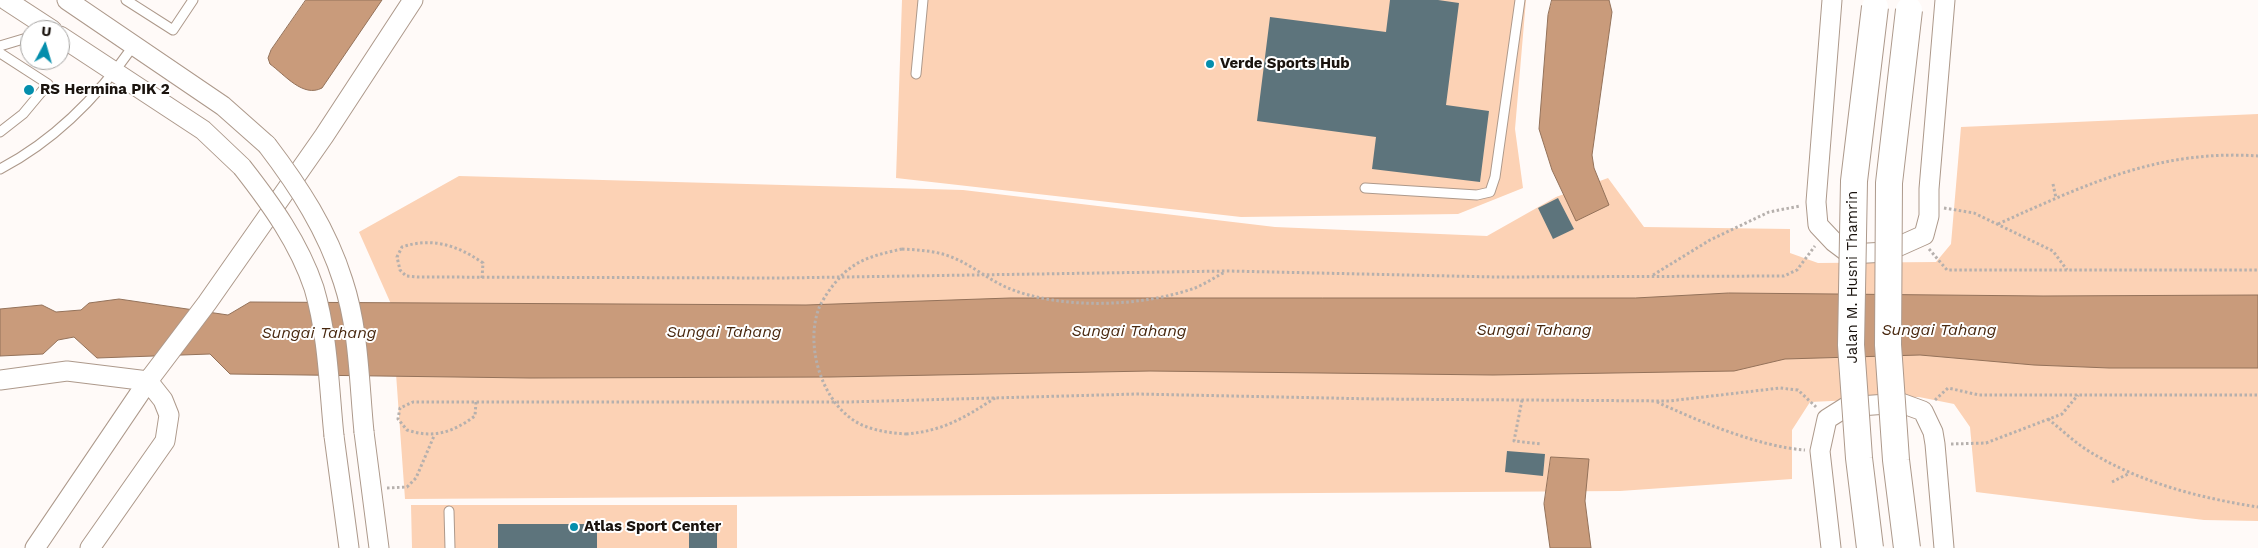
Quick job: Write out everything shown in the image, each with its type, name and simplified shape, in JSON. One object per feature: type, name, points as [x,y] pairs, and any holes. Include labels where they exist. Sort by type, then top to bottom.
[{"type":"main road","name":"Jalan M. Husni Thamrin","points":[[1870,548],[1859,458],[1851,345],[1854,181],[1875,7]]},
{"type":"main road","points":[[1907,548],[1896,460],[1888,345],[1888,231],[1889,183],[1909,10]]},
{"type":"street","points":[[6,0],[36,20]]},
{"type":"street","points":[[67,0],[223,106],[267,146],[298,187],[324,231],[344,281],[354,333],[364,432],[379,548]]},
{"type":"street","points":[[35,548],[148,381],[207,303],[324,136],[413,0]]},
{"type":"street","points":[[1832,0],[1816,202],[1818,226],[1850,254],[1886,252],[1924,235],[1929,206],[1945,0]]},
{"type":"street","points":[[70,43],[203,130],[242,167],[274,209],[296,248],[314,289],[324,338],[334,436],[349,548]]},
{"type":"street","points":[[0,380],[67,371],[148,381],[164,400],[169,415],[165,441],[90,548]]},
{"type":"street","points":[[1831,548],[1820,451],[1827,418],[1846,407],[1901,403],[1923,411],[1933,432],[1944,548]]},
{"type":"lane","points":[[126,0],[173,30],[193,0]]},
{"type":"lane","points":[[916,74],[923,0]]},
{"type":"lane","points":[[1365,188],[1477,195],[1490,192],[1495,177],[1520,0]]},
{"type":"lane","points":[[0,132],[23,114],[48,84],[1,53],[20,42]]},
{"type":"lane","points":[[0,169],[26,156],[54,133],[115,72],[134,45]]},
{"type":"lane","points":[[449,510],[450,548]]},
{"type":"path","points":[[1998,224],[2128,169],[2202,156],[2258,156]]},
{"type":"path","points":[[2052,184],[2056,198]]},
{"type":"path","points":[[1652,276],[1710,240],[1769,212],[1816,202]]},
{"type":"path","points":[[1929,206],[1974,213],[1998,224],[2053,251],[2068,270]]},
{"type":"path","points":[[482,278],[483,262],[463,249],[418,242],[402,247],[397,257],[400,270],[406,276],[482,278],[781,278],[1228,271],[1496,277],[1784,276],[1797,270],[1825,233]]},
{"type":"path","points":[[1919,238],[1947,270],[2258,270]]},
{"type":"path","points":[[996,398],[958,422],[929,432],[906,434],[883,432],[860,424],[841,410],[828,390],[817,366],[814,336],[819,308],[831,289],[849,269],[876,255],[902,249],[926,251],[954,258],[1008,288],[1060,301],[1100,304],[1135,301],[1196,287],[1228,271]]},
{"type":"path","points":[[476,402],[475,416],[459,428],[434,436],[407,430],[398,419],[400,408],[413,402],[476,402],[848,402],[1137,394],[1654,401],[1780,388],[1798,390],[1827,418]]},
{"type":"path","points":[[1923,411],[1948,388],[1979,395],[2258,395]]},
{"type":"path","points":[[1935,444],[1986,443],[2062,414],[2078,395]]},
{"type":"path","points":[[1522,400],[1514,440],[1542,444]]},
{"type":"path","points":[[1654,401],[1701,422],[1780,446],[1820,451]]},
{"type":"path","points":[[2048,419],[2087,450],[2130,472],[2178,490],[2226,502],[2258,507]]},
{"type":"path","points":[[372,489],[407,487],[416,478],[434,436]]},
{"type":"path","points":[[2112,482],[2130,472]]},
{"type":"shaded area","name":"Verde Sports Hub","points":[[902,0],[1526,0],[1515,129],[1523,188],[1458,214],[1241,217],[896,178]]},
{"type":"shaded area","points":[[2258,114],[2258,521],[2204,520],[1976,492],[1970,427],[1954,404],[1919,397],[1810,402],[1792,430],[1792,479],[1620,491],[405,499],[391,304],[359,232],[459,176],[963,190],[1275,227],[1487,236],[1556,197],[1608,178],[1644,227],[1790,229],[1790,253],[1818,263],[1936,262],[1951,244],[1961,127]]},
{"type":"shaded area","name":"Atlas Sport Center","points":[[411,505],[737,505],[737,548],[412,548]]},
{"type":"water","points":[[306,0],[382,0],[322,88],[315,90],[301,88],[294,84],[270,64],[268,58],[271,50]]},
{"type":"water","points":[[1552,0],[1609,0],[1612,12],[1592,155],[1594,168],[1609,205],[1576,221],[1552,170],[1539,129],[1548,15]]},
{"type":"water","name":"Sungai Tahang","points":[[1729,293],[2043,296],[2258,295],[2258,368],[2109,368],[2034,365],[1920,355],[1785,359],[1734,371],[1493,375],[1150,371],[831,377],[530,378],[230,374],[210,354],[97,358],[74,337],[58,340],[43,354],[0,356],[0,309],[42,305],[56,312],[81,310],[89,303],[119,299],[228,315],[250,302],[806,305],[1010,298],[1635,298]]},
{"type":"water","points":[[1551,457],[1589,459],[1585,501],[1591,548],[1550,548],[1544,504]]},
{"type":"building","points":[[1390,0],[1438,0],[1459,3],[1446,105],[1489,111],[1480,182],[1372,169],[1376,137],[1257,121],[1270,17],[1386,32]]},
{"type":"building","points":[[1558,198],[1574,229],[1553,239],[1538,208]]},
{"type":"building","points":[[1507,451],[1545,454],[1543,476],[1505,472]]},
{"type":"building","points":[[498,524],[597,524],[597,548],[498,548]]},
{"type":"building","points":[[689,528],[717,528],[717,548],[689,548]]},
{"type":"place","name":"Verde Sports Hub","points":[[1210,64]]},
{"type":"place","name":"RS Hermina PIK 2","points":[[29,90]]},
{"type":"place","name":"Atlas Sport Center","points":[[574,527]]}]
